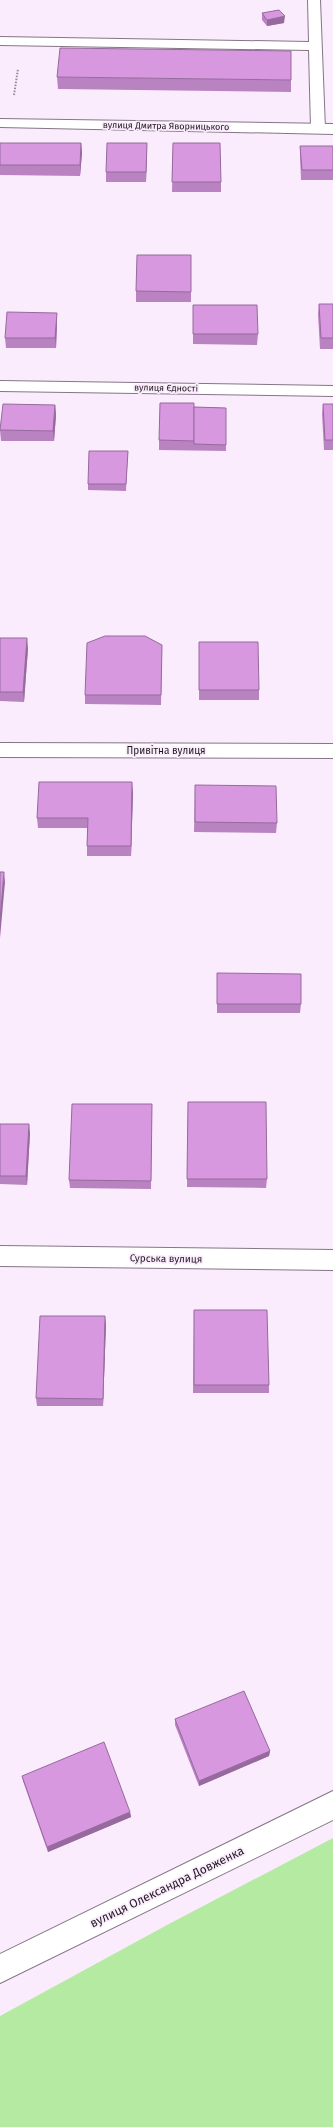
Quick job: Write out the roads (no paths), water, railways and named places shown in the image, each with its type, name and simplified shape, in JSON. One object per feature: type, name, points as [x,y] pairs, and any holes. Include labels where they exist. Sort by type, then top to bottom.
[{"type":"street","name":"вулиця Дмитра Яворницького","points":[[4,123],[333,129]]},
{"type":"street","name":"вулиця Єдності","points":[[0,386],[333,391]]},
{"type":"street","name":"Привітна вулиця","points":[[0,750],[333,751]]},
{"type":"street","name":"Сурська вулиця","points":[[0,1256],[333,1260]]},
{"type":"street","name":"вулиця Олександра Довженка","points":[[0,1969],[333,1805]]},
{"type":"lane","points":[[314,0],[318,129]]},
{"type":"lane","points":[[0,41],[316,46]]}]
